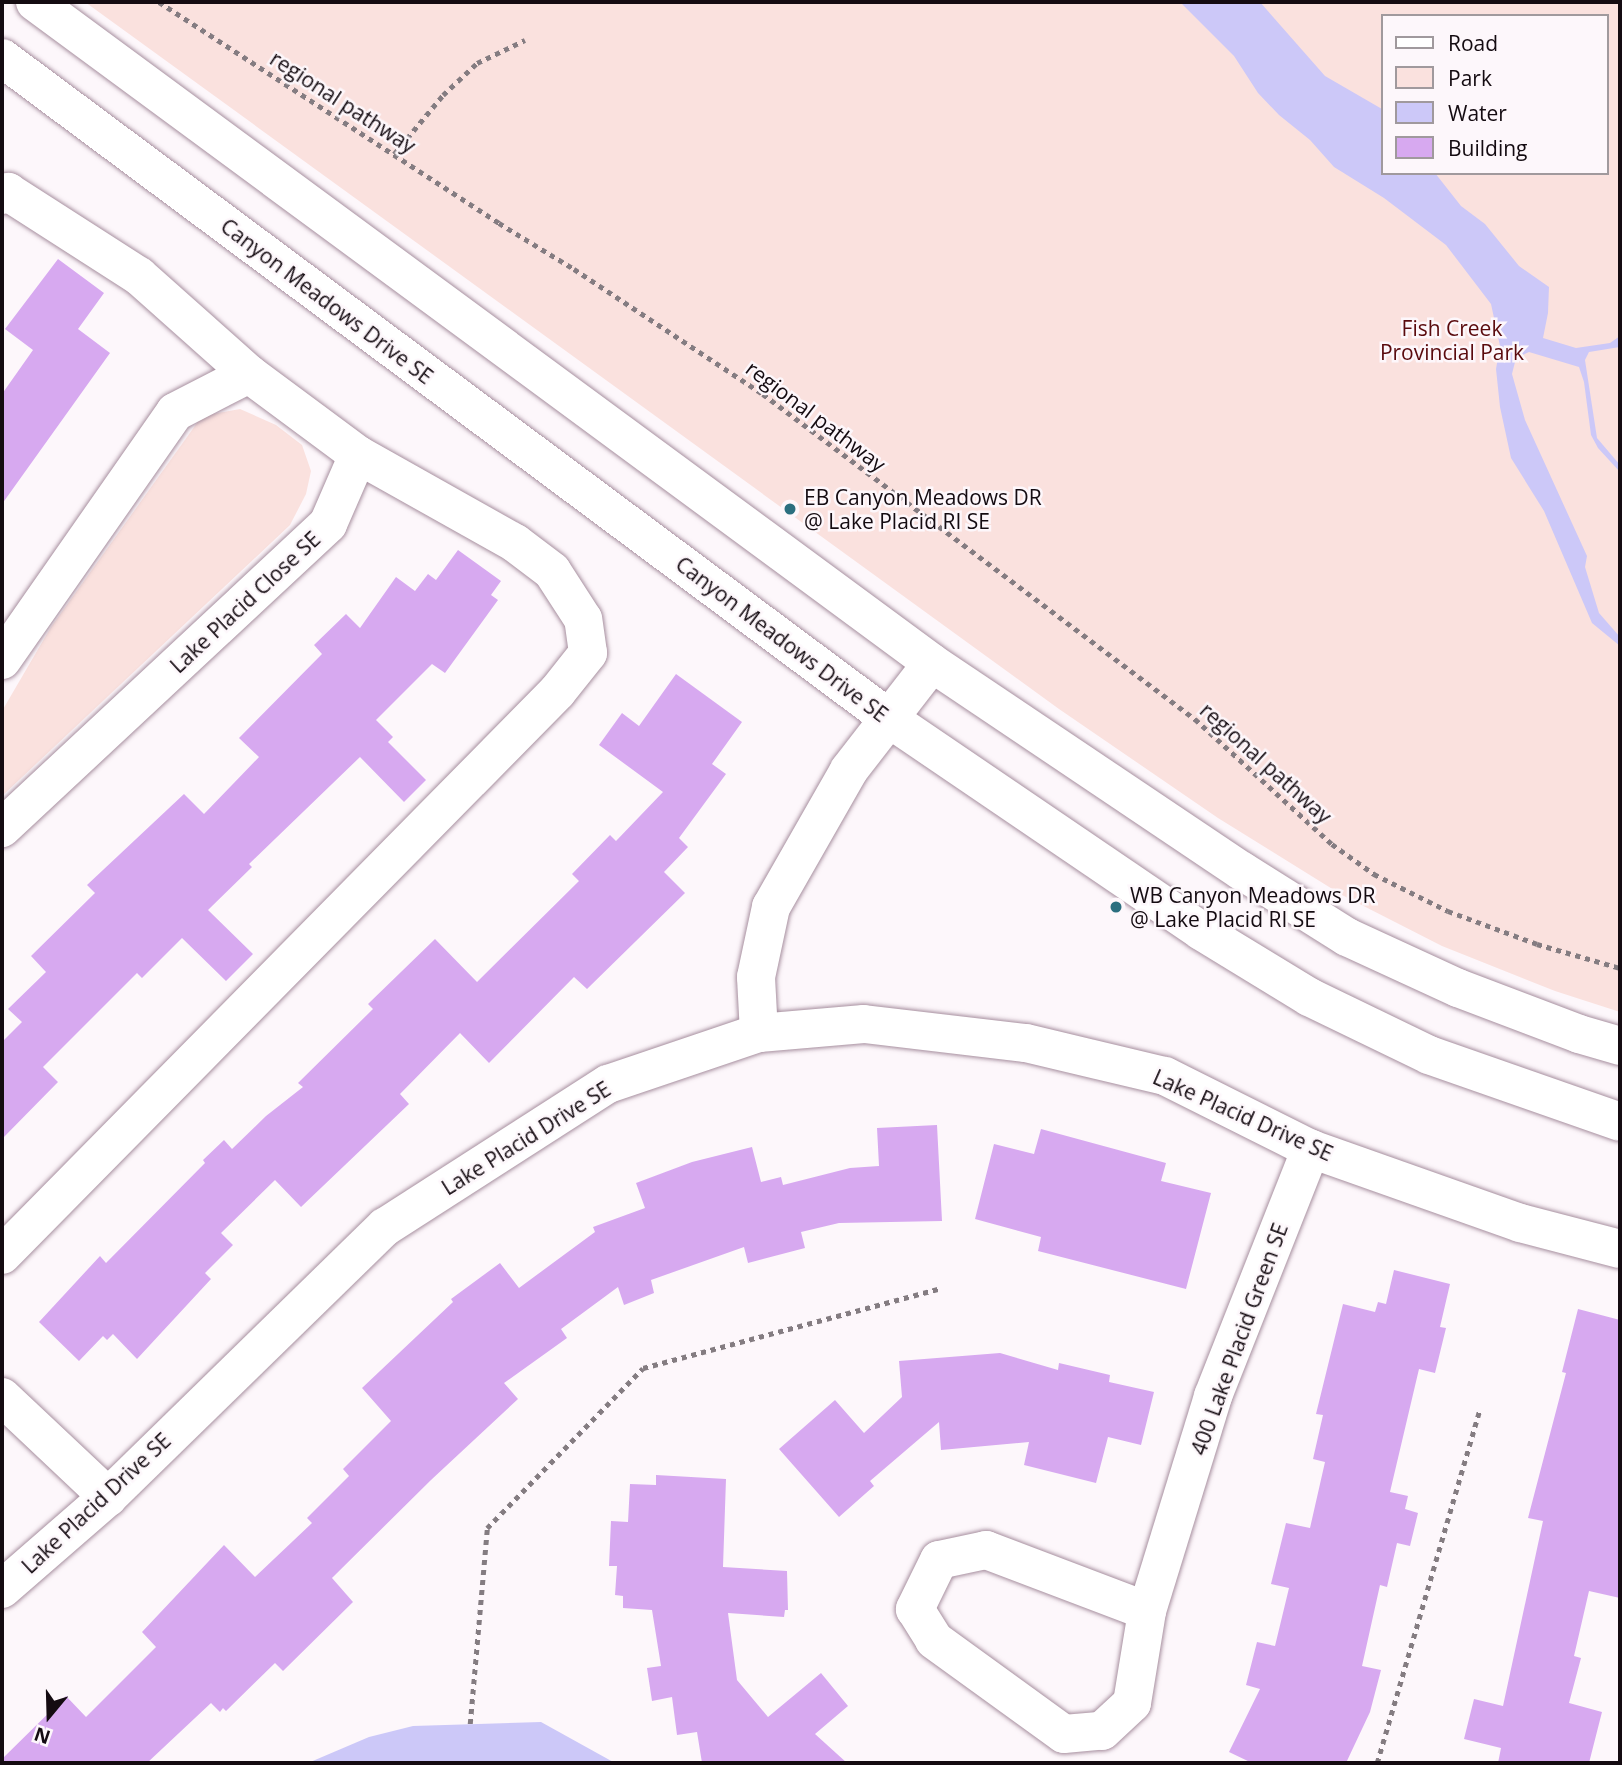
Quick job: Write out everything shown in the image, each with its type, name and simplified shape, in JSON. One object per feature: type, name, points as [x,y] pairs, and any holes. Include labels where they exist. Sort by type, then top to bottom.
[{"type":"street","points":[[35,2],[932,663],[1242,871],[1347,937],[1458,988],[1620,1046]]},
{"type":"street","name":"Canyon Meadows Drive SE","points":[[2,58],[891,720],[1201,931],[1308,997],[1429,1055],[1620,1122]]},
{"type":"street","points":[[2,195],[8,192],[139,276],[250,374],[358,455],[515,544],[552,571],[583,619],[588,653],[556,692],[2,1255]]},
{"type":"street","points":[[2,660],[175,412],[250,374]]},
{"type":"street","name":"Lake Placid Close SE","points":[[2,828],[328,524],[358,455]]},
{"type":"street","points":[[759,1033],[756,977],[771,908],[849,770],[891,720],[932,663]]},
{"type":"street","name":"Lake Placid Drive SE","points":[[2,1590],[108,1497],[385,1227],[608,1084],[759,1033],[864,1024],[1026,1043],[1165,1076],[1311,1149],[1520,1223],[1620,1249]]},
{"type":"street","name":"400 Lake Placid Green SE","points":[[1147,1611],[986,1550],[939,1560],[915,1609],[934,1640],[1065,1734],[1102,1731],[1132,1703],[1147,1611],[1213,1396],[1311,1149]]},
{"type":"street","points":[[2,1397],[108,1497]]},
{"type":"path","name":"regional pathway","points":[[159,2],[574,268],[762,394],[1195,719],[1332,845],[1374,874],[1448,911],[1537,944],[1620,968]]},
{"type":"path","points":[[394,154],[443,95],[477,63],[525,40]]},
{"type":"path","points":[[470,1724],[487,1528],[643,1368],[940,1288]]},
{"type":"path","points":[[1377,1763],[1480,1409]]},
{"type":"green space","name":"Fish Creek Provincial Park","points":[[85,2],[1620,2],[1620,1012],[1555,991],[1442,946],[1342,895],[1218,818],[1059,709]]},
{"type":"green space","points":[[240,409],[276,425],[302,445],[311,471],[306,494],[290,525],[2,796],[2,711],[51,627],[202,416]]},
{"type":"water","points":[[1180,2],[1260,2],[1325,76],[1380,108],[1380,175],[1437,175],[1461,206],[1485,224],[1519,266],[1549,287],[1543,338],[1576,348],[1610,343],[1620,336],[1620,347],[1589,352],[1585,360],[1597,438],[1620,465],[1620,472],[1598,448],[1591,435],[1584,382],[1579,367],[1529,352],[1516,358],[1512,374],[1525,420],[1587,556],[1585,567],[1599,613],[1620,637],[1620,646],[1592,623],[1544,511],[1511,458],[1500,407],[1496,369],[1500,346],[1491,304],[1446,245],[1384,198],[1334,167],[1310,140],[1279,115],[1258,93],[1234,56]]},
{"type":"water","points":[[541,1722],[615,1763],[308,1763],[369,1737],[413,1726]]},
{"type":"building","points":[[58,259],[104,293],[78,329],[110,353],[2,504],[2,394],[33,350],[5,329]]},
{"type":"building","points":[[458,550],[501,581],[491,595],[498,600],[445,673],[432,664],[376,720],[393,737],[388,742],[426,780],[404,802],[360,757],[249,864],[252,867],[208,910],[253,954],[226,981],[182,938],[142,978],[137,973],[43,1067],[58,1082],[2,1139],[2,1042],[22,1022],[8,1009],[46,972],[31,956],[95,893],[87,885],[184,794],[204,814],[259,757],[239,738],[322,654],[314,645],[346,614],[360,628],[396,577],[415,591],[428,574],[436,580]]},
{"type":"building","points":[[676,674],[742,722],[712,764],[726,774],[679,838],[688,847],[664,872],[685,893],[587,989],[574,977],[489,1063],[460,1033],[400,1094],[409,1104],[301,1207],[275,1180],[221,1233],[233,1245],[205,1273],[211,1279],[137,1359],[113,1334],[107,1340],[103,1336],[79,1361],[39,1322],[100,1256],[106,1263],[205,1163],[203,1160],[224,1140],[232,1149],[266,1116],[303,1087],[298,1083],[373,1009],[368,1004],[435,939],[477,982],[579,881],[572,874],[610,835],[616,841],[663,792],[599,745],[622,713],[639,726]]},
{"type":"building","points":[[937,1125],[942,1221],[839,1223],[801,1232],[805,1248],[748,1263],[744,1247],[651,1280],[654,1293],[624,1305],[618,1287],[561,1329],[567,1338],[504,1383],[518,1399],[332,1578],[353,1602],[283,1671],[275,1663],[226,1711],[223,1708],[220,1712],[211,1703],[147,1763],[2,1763],[2,1759],[66,1696],[86,1717],[156,1647],[142,1632],[224,1545],[255,1577],[312,1523],[307,1518],[349,1476],[343,1469],[391,1421],[362,1388],[453,1302],[451,1299],[500,1263],[519,1288],[595,1232],[593,1227],[645,1208],[636,1183],[692,1162],[752,1147],[761,1182],[781,1177],[783,1185],[850,1168],[879,1166],[877,1128]]},
{"type":"building","points":[[1041,1129],[1166,1163],[1161,1181],[1211,1193],[1186,1289],[1038,1251],[1041,1237],[975,1219],[994,1144],[1034,1154]]},
{"type":"building","points":[[1394,1270],[1450,1284],[1440,1327],[1446,1328],[1435,1373],[1419,1369],[1390,1492],[1408,1496],[1405,1509],[1418,1513],[1410,1546],[1397,1543],[1387,1587],[1380,1585],[1362,1666],[1381,1670],[1370,1712],[1346,1763],[1252,1763],[1229,1752],[1260,1689],[1246,1685],[1257,1642],[1275,1646],[1289,1588],[1271,1584],[1286,1523],[1310,1528],[1325,1462],[1313,1459],[1323,1415],[1316,1414],[1343,1304],[1375,1312],[1378,1302],[1386,1304]]},
{"type":"building","points":[[1578,1309],[1620,1320],[1620,1598],[1589,1591],[1574,1656],[1581,1658],[1569,1703],[1602,1712],[1589,1763],[1498,1763],[1501,1748],[1464,1739],[1474,1699],[1503,1706],[1543,1521],[1528,1518],[1566,1373],[1562,1372]]},
{"type":"building","points":[[1000,1353],[1058,1370],[1059,1363],[1110,1375],[1109,1382],[1154,1392],[1141,1445],[1108,1437],[1096,1483],[1024,1465],[1029,1442],[941,1450],[939,1422],[870,1481],[874,1486],[839,1517],[779,1449],[835,1400],[864,1433],[902,1397],[899,1361]]},
{"type":"building","points":[[656,1475],[726,1479],[723,1567],[787,1571],[788,1610],[785,1610],[784,1617],[728,1613],[737,1680],[768,1717],[821,1673],[848,1706],[815,1734],[847,1763],[702,1763],[697,1732],[677,1735],[672,1697],[652,1701],[647,1668],[661,1666],[652,1610],[623,1608],[623,1596],[615,1595],[617,1566],[609,1566],[611,1521],[628,1522],[630,1484],[656,1485]]},
{"type":"place","name":"EB Canyon Meadows DR @ Lake Placid RI SE","points":[[790,509]]},
{"type":"place","name":"WB Canyon Meadows DR @ Lake Placid RI SE","points":[[1116,907]]}]
